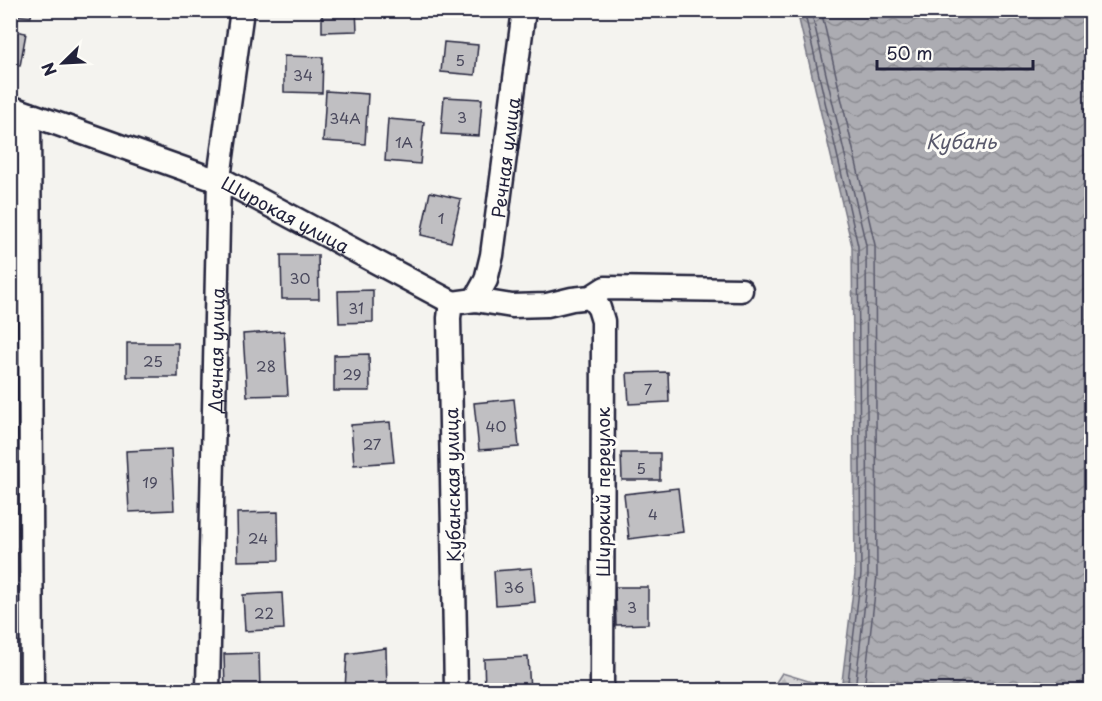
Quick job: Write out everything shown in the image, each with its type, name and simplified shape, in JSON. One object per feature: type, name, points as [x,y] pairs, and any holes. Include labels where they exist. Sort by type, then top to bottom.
[{"type":"street","name":"Дачная улица","points":[[208,690],[219,178],[242,10]]},
{"type":"street","name":"Речная улица","points":[[464,302],[486,279],[492,255],[524,10]]},
{"type":"street","name":"Широкая улица","points":[[20,111],[207,177],[219,178],[464,302],[512,306],[547,305],[591,297],[605,288],[741,290]]},
{"type":"street","points":[[20,111],[32,690]]},
{"type":"street","name":"Широкий переулок","points":[[591,297],[603,321],[602,690]]},
{"type":"street","name":"Кубанская улица","points":[[456,690],[449,318],[450,310],[464,302]]},
{"type":"green space","points":[[782,673],[825,686],[825,690],[771,690]]},
{"type":"water","name":"Кубань","points":[[797,11],[1091,11],[1091,690],[841,690],[855,574],[852,246]]},
{"type":"building","points":[[10,10],[32,10],[31,17],[10,15]]},
{"type":"building","points":[[322,10],[356,10],[357,31],[322,32]]},
{"type":"building","points":[[10,30],[26,33],[20,66],[10,65]]},
{"type":"building","points":[[444,42],[478,45],[475,75],[441,72]]},
{"type":"building","points":[[284,56],[323,57],[322,93],[284,92]]},
{"type":"building","points":[[326,91],[368,94],[365,144],[323,141]]},
{"type":"building","points":[[444,97],[482,99],[479,136],[441,134]]},
{"type":"building","points":[[388,119],[424,122],[420,164],[385,161]]},
{"type":"building","points":[[430,192],[461,199],[451,242],[421,235]]},
{"type":"building","points":[[281,255],[318,255],[319,299],[282,299]]},
{"type":"building","points":[[373,290],[373,322],[339,323],[338,291]]},
{"type":"building","points":[[284,331],[288,395],[247,396],[243,334]]},
{"type":"building","points":[[127,343],[178,343],[178,377],[127,377]]},
{"type":"building","points":[[369,354],[370,391],[334,391],[334,355]]},
{"type":"building","points":[[668,372],[669,402],[629,404],[627,373]]},
{"type":"building","points":[[514,399],[519,447],[479,450],[474,403]]},
{"type":"building","points":[[390,422],[394,462],[354,465],[351,425]]},
{"type":"building","points":[[171,449],[174,510],[129,512],[126,451]]},
{"type":"building","points":[[621,453],[660,453],[660,480],[622,480]]},
{"type":"building","points":[[678,488],[683,532],[629,539],[624,494]]},
{"type":"building","points":[[278,512],[279,560],[238,561],[237,513]]},
{"type":"building","points":[[10,548],[15,548],[15,584],[10,584]]},
{"type":"building","points":[[532,568],[535,602],[496,605],[494,571]]},
{"type":"building","points":[[615,587],[648,587],[648,624],[616,625]]},
{"type":"building","points":[[282,593],[284,629],[245,631],[243,595]]},
{"type":"building","points":[[386,648],[387,690],[345,690],[347,654]]},
{"type":"building","points":[[259,653],[260,690],[225,690],[224,654]]},
{"type":"building","points":[[528,657],[530,690],[485,690],[484,659]]}]
